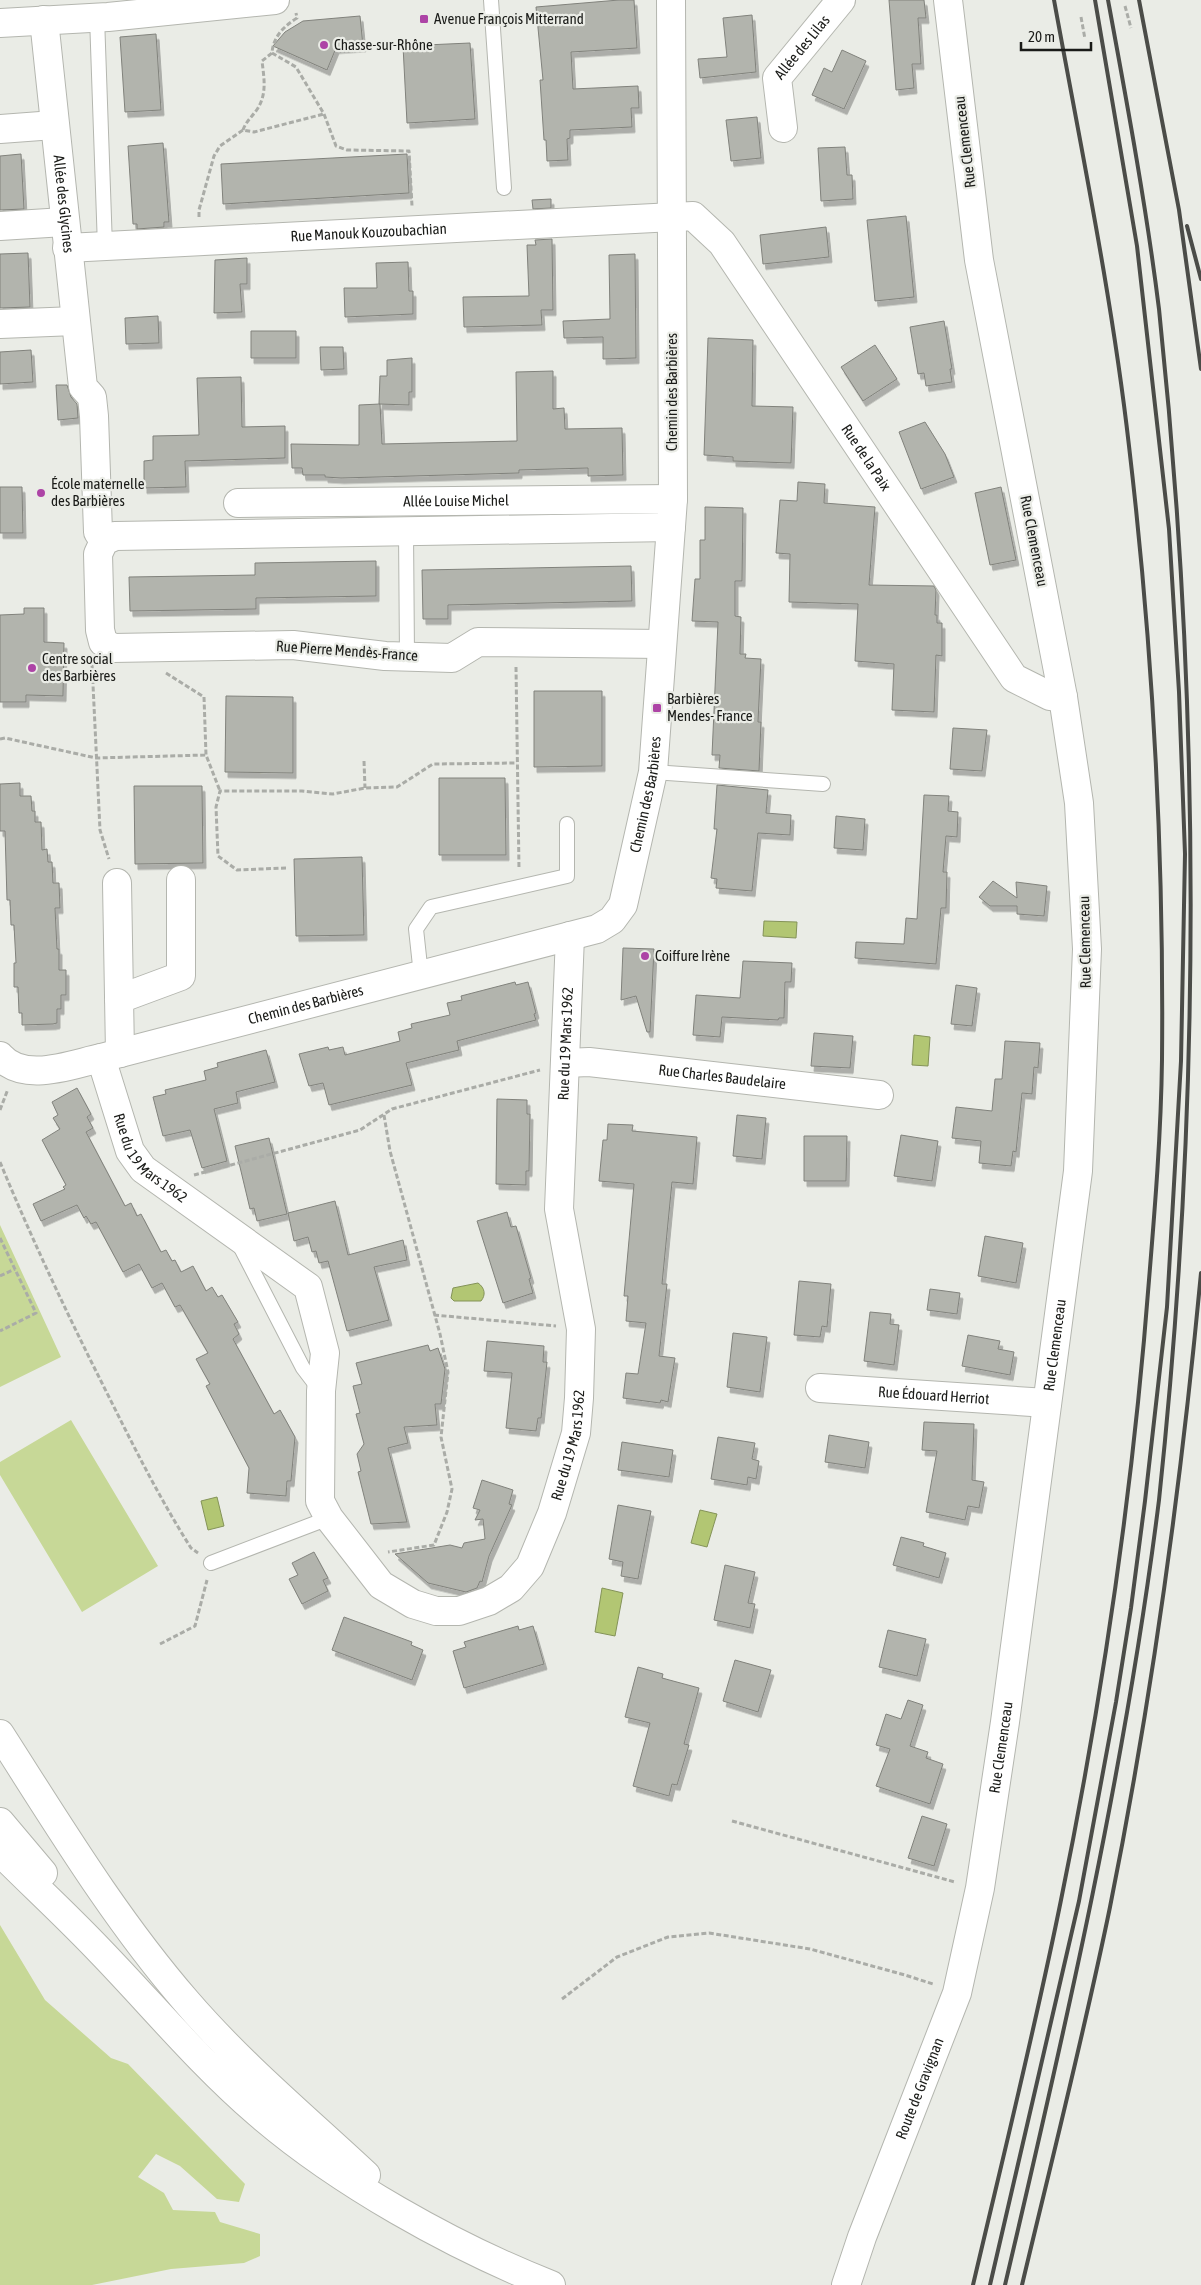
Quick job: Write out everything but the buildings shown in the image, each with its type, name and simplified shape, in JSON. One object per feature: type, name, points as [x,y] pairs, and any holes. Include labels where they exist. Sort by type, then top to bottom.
[{"type":"main road","name":"Chemin des Barbières","points":[[0,1056],[19,1069],[38,1072],[110,1055],[597,929],[612,920],[623,905],[653,772],[673,499],[671,0]]},
{"type":"main road","name":"Allée des Lilas","points":[[783,128],[777,78],[841,0]]},
{"type":"main road","name":"Rue Clemenceau","points":[[948,0],[979,260],[1063,697],[1079,803],[1087,949],[1078,1172],[1007,1712],[980,1888]]},
{"type":"main road","points":[[0,23],[44,20],[104,12],[285,5]]},
{"type":"main road","name":"Allée des Glycines","points":[[44,20],[83,387]]},
{"type":"main road","points":[[0,128],[54,125]]},
{"type":"main road","name":"Rue de la Paix","points":[[671,217],[693,216],[722,243],[1014,678],[1050,696],[1063,697]]},
{"type":"main road","name":"Rue Manouk Kouzoubachian","points":[[0,226],[66,236],[105,247],[671,217]]},
{"type":"main road","points":[[0,324],[75,321]]},
{"type":"main road","name":"Rue Pierre Mendès-France","points":[[83,387],[92,397],[98,532],[104,541],[98,554],[100,630],[103,642],[113,648],[146,649],[292,645],[385,656],[452,658],[478,642],[662,644]]},
{"type":"main road","name":"Allée Louise Michel","points":[[238,503],[673,499]]},
{"type":"main road","points":[[104,541],[115,536],[671,527]]},
{"type":"main road","points":[[119,999],[181,976],[181,880]]},
{"type":"main road","name":"Rue du 19 Mars 1962","points":[[116,883],[119,999],[110,1055],[130,1151],[143,1169],[308,1287],[325,1353],[320,1391],[320,1501],[329,1518],[363,1559],[381,1585],[413,1604],[436,1611],[459,1611],[490,1601],[511,1588],[530,1566],[552,1513],[576,1433],[581,1329],[559,1209],[570,936]]},
{"type":"main road","name":"Rue Charles Baudelaire","points":[[566,1064],[590,1062],[879,1095]]},
{"type":"main road","name":"Rue Édouard Herriot","points":[[820,1388],[1047,1403]]},
{"type":"main road","points":[[0,1734],[112,1908],[186,2001],[240,2060],[418,2221]]},
{"type":"main road","points":[[0,1822],[55,1888],[102,1953]]},
{"type":"main road","points":[[0,1852],[102,1953],[186,2045],[258,2114],[344,2177],[418,2221],[461,2244],[551,2285]]},
{"type":"main road","name":"Route de Gravignan","points":[[846,2285],[862,2237],[957,1993],[980,1888]]},
{"type":"lane","points":[[491,0],[504,188]]},
{"type":"lane","points":[[104,12],[105,247]]},
{"type":"lane","points":[[406,531],[407,657]]},
{"type":"lane","points":[[653,772],[824,784]]},
{"type":"lane","points":[[421,975],[416,929],[431,907],[568,876],[567,824]]},
{"type":"lane","name":"Rue du 19 Mars 1962","points":[[233,1232],[303,1368],[320,1391]]},
{"type":"lane","points":[[211,1564],[329,1518]]},
{"type":"path","points":[[272,53],[272,44],[286,25],[297,18],[285,5]]},
{"type":"path","points":[[1125,6],[1131,28]]},
{"type":"path","points":[[1081,17],[1085,40]]},
{"type":"path","points":[[272,53],[296,67],[324,114],[336,146],[347,150],[409,152],[414,232]]},
{"type":"path","points":[[199,243],[199,210],[214,156],[220,146],[243,130],[246,121],[258,107],[266,88],[262,61],[272,53]]},
{"type":"path","points":[[243,130],[254,132],[324,114]]},
{"type":"path","points":[[516,642],[519,887]]},
{"type":"path","points":[[146,649],[165,673],[204,697],[206,755],[220,791],[216,807],[218,856],[237,870],[286,868]]},
{"type":"path","points":[[91,660],[100,830],[116,883]]},
{"type":"path","points":[[0,739],[5,738],[96,758],[206,755]]},
{"type":"path","points":[[364,761],[365,788]]},
{"type":"path","points":[[220,791],[302,790],[333,794],[365,788],[397,787],[434,764],[517,763]]},
{"type":"path","points":[[162,1183],[360,1130],[392,1109],[566,1064]]},
{"type":"path","points":[[363,1559],[396,1550],[434,1545],[448,1512],[452,1488],[441,1437],[448,1372],[390,1151],[384,1114]]},
{"type":"path","points":[[0,1162],[28,1229],[86,1353],[159,1498],[191,1548],[211,1564],[195,1626],[160,1644]]},
{"type":"path","points":[[0,1240],[36,1313],[0,1331]]},
{"type":"path","points":[[0,1276],[15,1269]]},
{"type":"path","points":[[434,1315],[581,1329]]},
{"type":"path","points":[[732,1821],[980,1888]]},
{"type":"path","points":[[562,1999],[617,1957],[668,1937],[709,1933],[810,1949],[905,1975],[957,1993]]},
{"type":"shaded area","points":[[764,921],[797,922],[796,938],[763,936]]},
{"type":"shaded area","points":[[914,1035],[930,1037],[928,1066],[912,1065]]},
{"type":"shaded area","points":[[0,1225],[61,1357],[0,1387]]},
{"type":"shaded area","points":[[478,1283],[484,1292],[481,1301],[454,1301],[451,1298],[453,1288]]},
{"type":"shaded area","points":[[71,1420],[158,1566],[82,1612],[0,1475],[0,1462]]},
{"type":"shaded area","points":[[217,1497],[224,1526],[208,1530],[201,1501]]},
{"type":"shaded area","points":[[700,1510],[717,1514],[707,1547],[691,1543]]},
{"type":"shaded area","points":[[602,1588],[623,1593],[615,1636],[595,1632]]},
{"type":"shaded area","points":[[0,1925],[45,2000],[111,2058],[128,2064],[245,2184],[239,2202],[217,2199],[180,2166],[156,2154],[138,2177],[164,2193],[173,2210],[215,2212],[220,2222],[260,2234],[260,2256],[244,2263],[171,2269],[92,2285],[0,2285]]},
{"type":"railway","points":[[973,2285],[1019,2093],[1051,1948],[1090,1746],[1115,1592],[1142,1358],[1159,1143],[1162,1060],[1159,829],[1145,599],[1129,446],[1114,334],[1054,0]]},
{"type":"railway","points":[[990,2285],[1079,1901],[1116,1702],[1131,1608],[1167,1307],[1181,1061],[1185,854],[1179,692],[1169,529],[1137,246],[1095,0]]},
{"type":"railway","points":[[1005,2285],[1072,1992],[1130,1698],[1159,1500],[1173,1352],[1183,1203],[1189,1054],[1190,904],[1189,755],[1183,606],[1173,457],[1159,309],[1142,193],[1108,0]]},
{"type":"railway","points":[[1139,0],[1179,210],[1201,369]]},
{"type":"railway","points":[[1187,226],[1201,279]]},
{"type":"railway","points":[[1022,2285],[1100,1955],[1139,1750],[1164,1592],[1184,1433],[1201,1273]]},
{"type":"place","name":"Avenue François Mitterrand","points":[[424,19]]},
{"type":"place","name":"Chasse-sur-Rhône","points":[[324,45]]},
{"type":"place","name":"École maternelle des Barbières","points":[[41,493]]},
{"type":"place","name":"Centre social des Barbières","points":[[32,668]]},
{"type":"place","name":"Barbières Mendes- France","points":[[657,708]]},
{"type":"place","name":"Coiffure Irène","points":[[645,956]]}]
